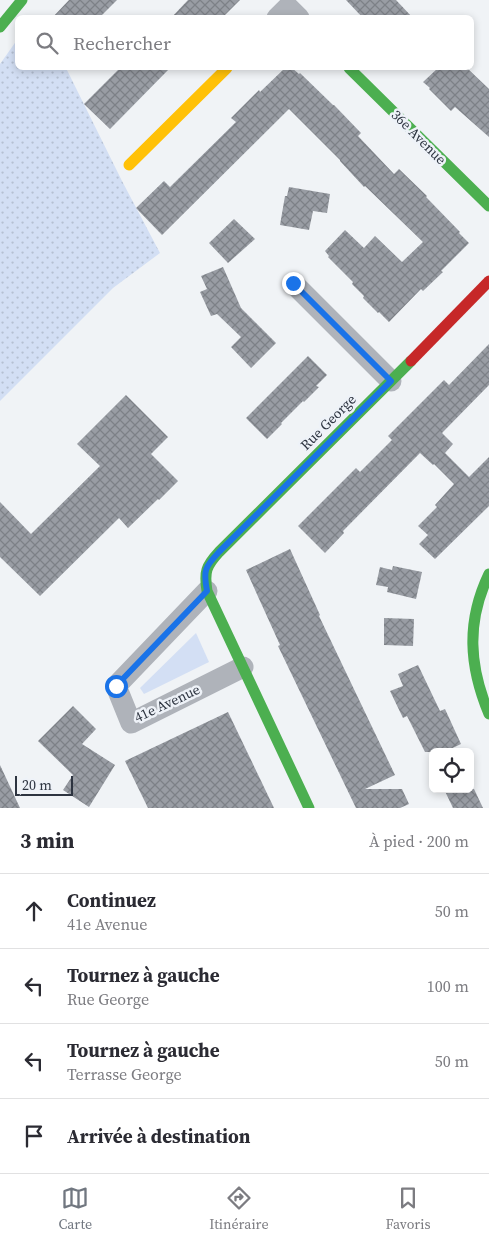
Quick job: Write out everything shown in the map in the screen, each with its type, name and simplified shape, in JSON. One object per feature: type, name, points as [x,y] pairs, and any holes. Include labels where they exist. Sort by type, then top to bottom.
[{"type":"street","points":[[0,9],[12,0]]},
{"type":"street","points":[[0,27],[22,0]]},
{"type":"street","points":[[280,15],[288,7],[296,15]]},
{"type":"street","points":[[129,164],[225,70]]},
{"type":"street","name":"36e Avenue","points":[[351,70],[489,206]]},
{"type":"street","name":"Rue George","points":[[207,591],[204,578],[208,563],[489,282]]},
{"type":"street","points":[[293,283],[391,381]]},
{"type":"street","points":[[489,574],[479,599],[474,620],[473,639],[473,659],[476,676],[489,714]]},
{"type":"street","points":[[207,591],[309,808]]},
{"type":"street","name":"41e Avenue","points":[[207,591],[116,686],[131,722],[243,667]]},
{"type":"shaded area","points":[[15,43],[15,70],[67,70],[160,253],[113,288],[0,401],[0,64]]},
{"type":"shaded area","points":[[196,633],[209,662],[144,694],[140,688]]},
{"type":"building","points":[[69,0],[117,0],[102,15],[55,15]]},
{"type":"building","points":[[188,0],[240,0],[225,15],[174,15]]},
{"type":"building","points":[[346,0],[396,0],[410,15],[360,15]]},
{"type":"building","points":[[118,70],[168,70],[110,129],[84,104]]},
{"type":"building","points":[[283,70],[294,70],[300,73],[361,133],[358,136],[394,174],[399,169],[427,196],[469,243],[441,271],[443,272],[423,291],[421,289],[389,322],[363,298],[364,296],[352,284],[353,282],[328,257],[325,251],[345,230],[364,248],[375,236],[402,262],[423,242],[364,187],[289,109],[162,235],[136,208],[164,181],[170,187],[236,122],[231,118],[259,90],[260,92]]},
{"type":"building","points":[[436,70],[469,70],[489,89],[489,137],[455,107],[451,111],[423,82]]},
{"type":"building","points":[[289,187],[330,194],[327,213],[313,211],[309,230],[280,225],[285,196],[287,196]]},
{"type":"building","points":[[234,219],[255,239],[228,263],[209,243]]},
{"type":"building","points":[[223,267],[241,308],[276,343],[251,368],[231,347],[241,337],[217,314],[211,316],[200,292],[207,289],[201,276]]},
{"type":"building","points":[[489,344],[489,385],[442,433],[453,444],[445,453],[469,477],[489,457],[489,506],[435,559],[419,544],[428,535],[418,526],[437,507],[435,505],[454,484],[420,453],[343,531],[344,533],[325,553],[298,526],[356,468],[360,472],[392,440],[388,436],[444,380],[449,385]]},
{"type":"building","points":[[308,356],[327,375],[316,386],[319,387],[267,439],[246,418]]},
{"type":"building","points":[[126,395],[168,437],[151,454],[178,481],[128,528],[119,518],[40,596],[0,557],[0,502],[31,534],[100,466],[77,444]]},
{"type":"building","points":[[290,549],[319,616],[395,775],[365,789],[402,789],[409,804],[400,808],[356,808],[278,646],[280,645],[246,570]]},
{"type":"building","points":[[393,566],[422,572],[416,599],[387,592],[388,587],[376,585],[380,567],[392,570]]},
{"type":"building","points":[[384,618],[414,619],[413,646],[384,645]]},
{"type":"building","points":[[418,665],[440,711],[445,709],[461,744],[452,748],[429,748],[429,752],[425,752],[407,716],[403,718],[390,691],[403,686],[398,674]]},
{"type":"building","points":[[73,706],[96,729],[82,744],[115,765],[89,807],[63,790],[73,775],[38,741]]},
{"type":"building","points":[[228,712],[274,808],[148,808],[125,761]]},
{"type":"building","points":[[0,765],[20,808],[0,808]]},
{"type":"building","points":[[474,789],[483,808],[453,808],[446,793],[474,793]]},
{"type":"traffic: fast","points":[[0,27],[22,0]]},
{"type":"traffic: fast","points":[[351,70],[489,206]]},
{"type":"traffic: fast","points":[[309,808],[207,591],[207,570],[211,561],[219,552],[411,361]]},
{"type":"traffic: fast","points":[[489,574],[476,609],[473,644],[477,679],[489,714]]},
{"type":"traffic: slow","points":[[129,165],[225,70]]},
{"type":"traffic: jam","points":[[411,361],[489,281]]},
{"type":"route","points":[[116,686],[207,591],[204,578],[208,563],[391,381],[293,283]]}]
